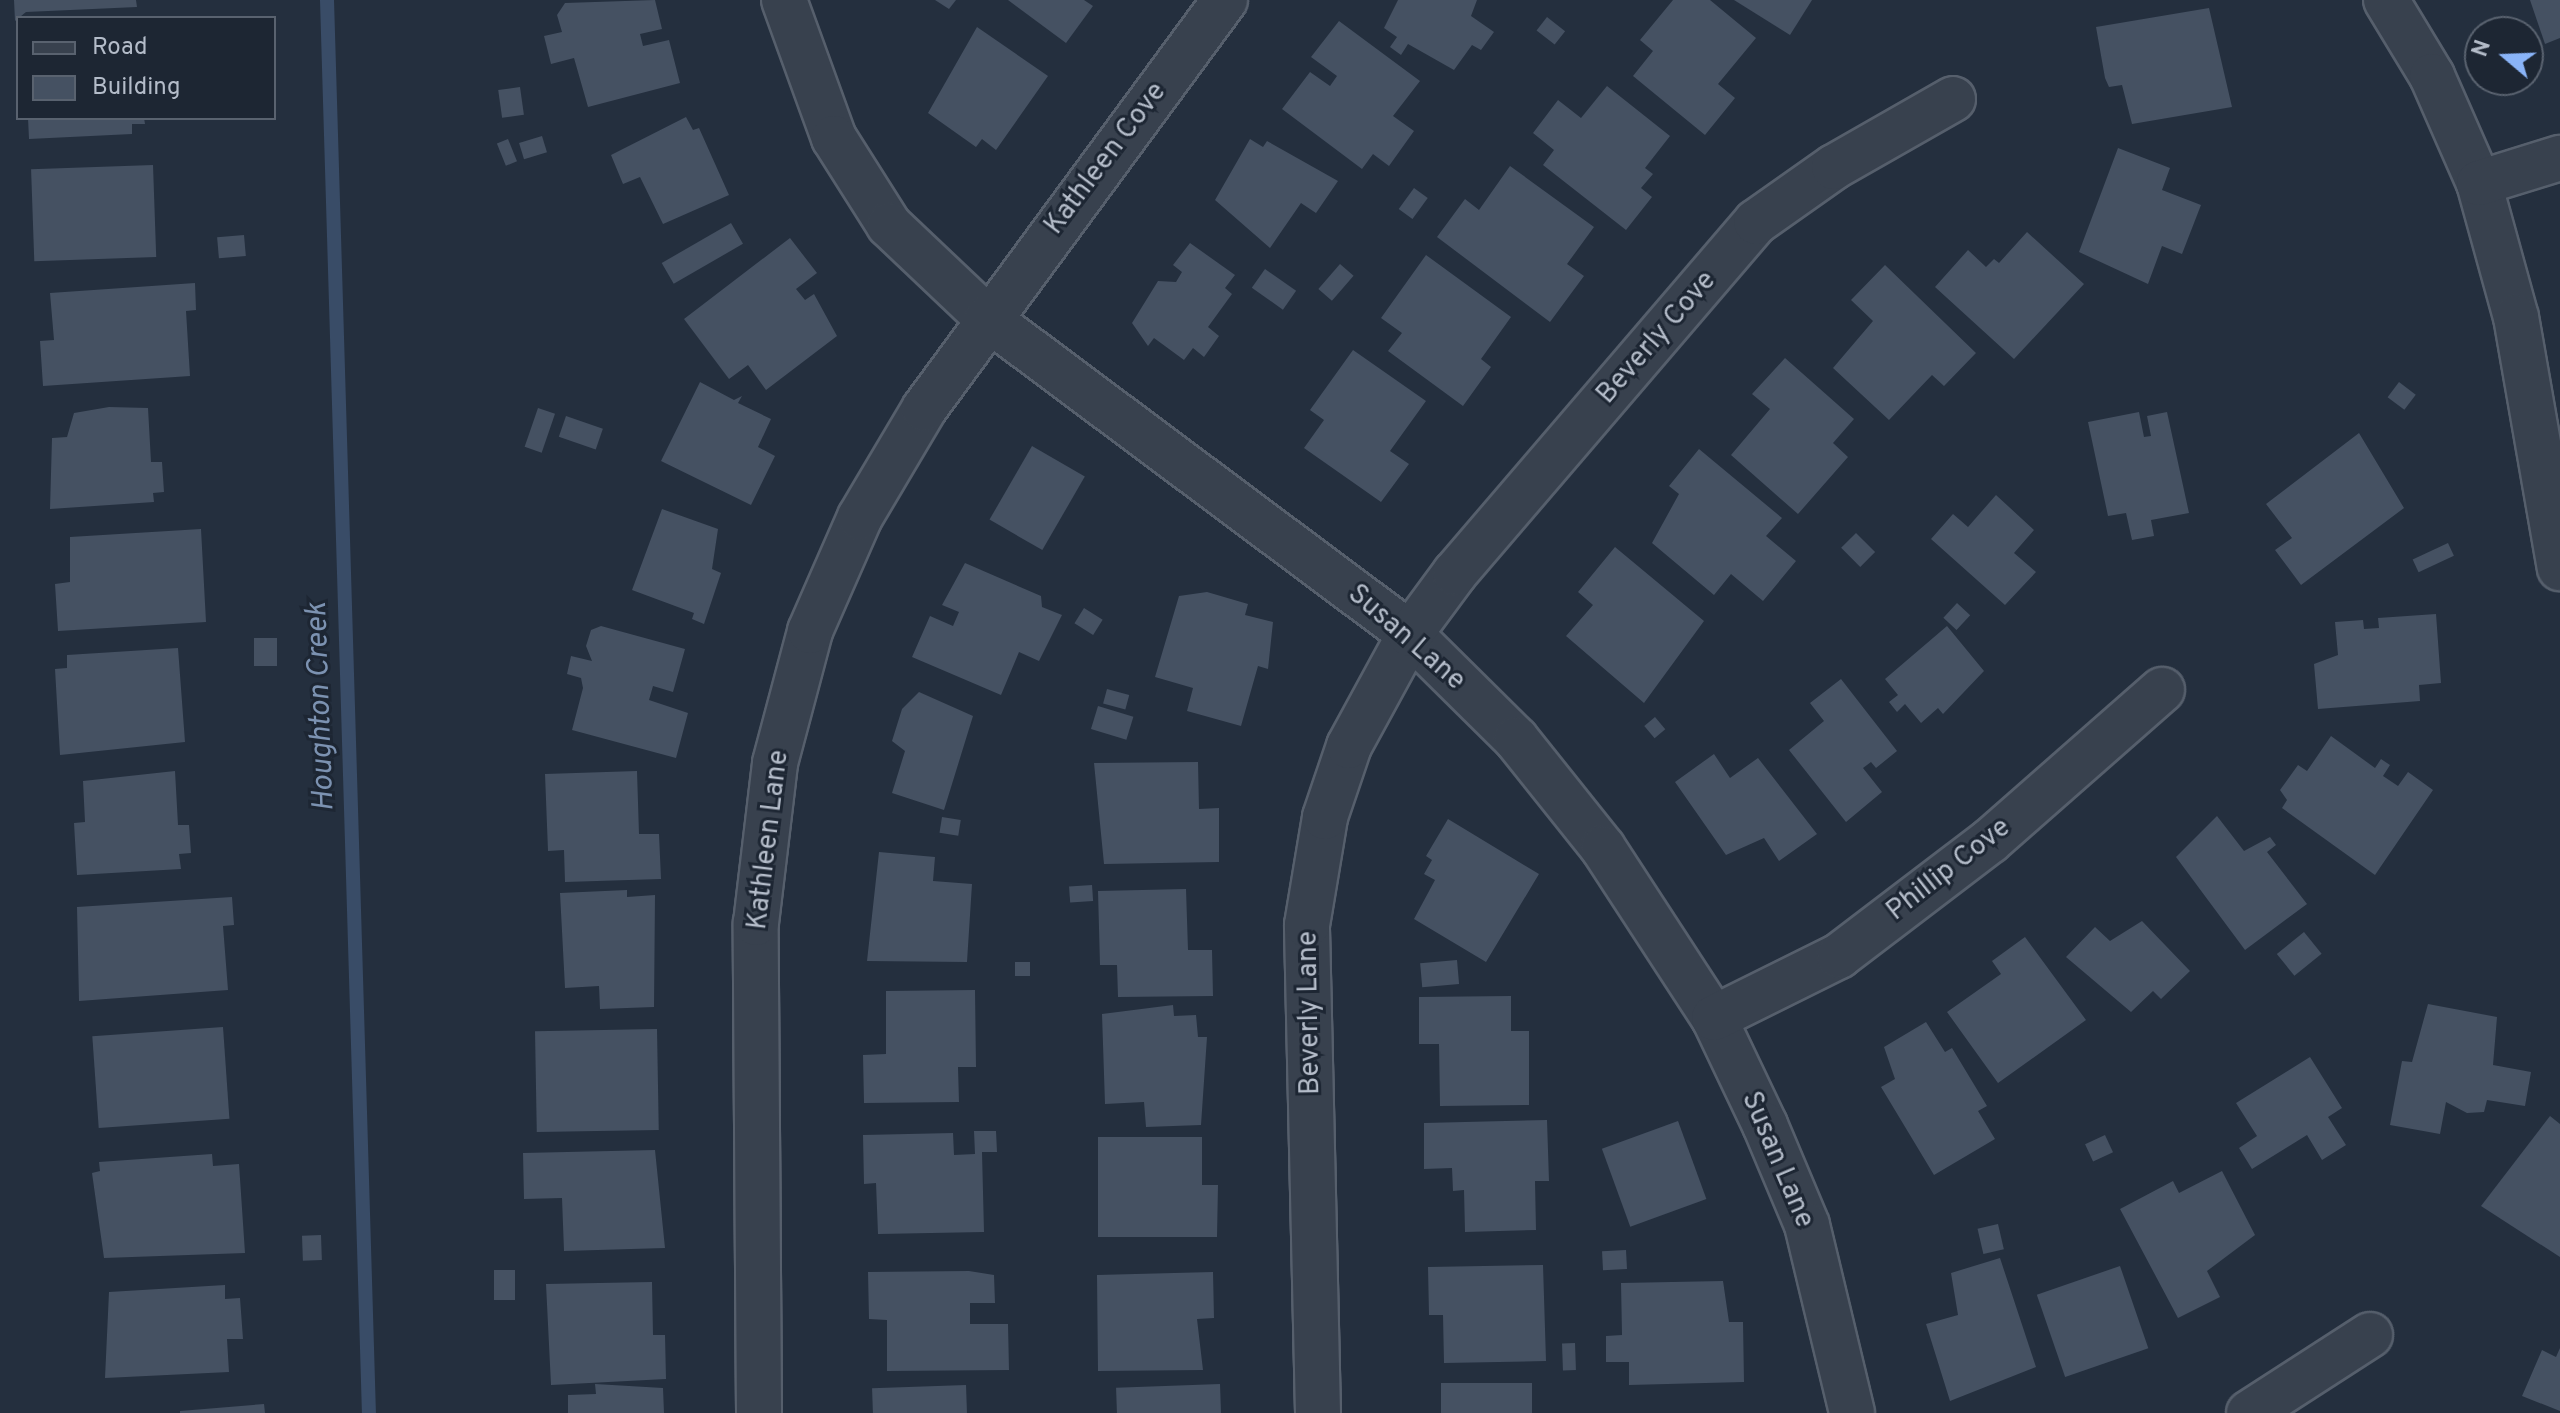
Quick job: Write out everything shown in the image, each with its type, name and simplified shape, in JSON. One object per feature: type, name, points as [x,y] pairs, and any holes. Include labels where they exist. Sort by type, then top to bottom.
[{"type":"street","name":"Susan Lane","points":[[784,0],[850,163],[889,225],[987,318],[1410,634],[1516,739],[1603,848],[1714,1018],[1807,1225],[1852,1413]]},
{"type":"street","name":"Kathleen Cove","points":[[987,318],[1225,0]]},
{"type":"street","points":[[2386,0],[2432,76],[2479,183],[2516,317],[2560,568]]},
{"type":"street","name":"Beverly Cove","points":[[1410,634],[1756,222],[1834,167],[1953,99]]},
{"type":"street","points":[[2479,183],[2560,158]]},
{"type":"street","name":"Kathleen Lane","points":[[759,1413],[752,1061],[756,923],[775,763],[810,631],[860,517],[987,318]]},
{"type":"street","name":"Beverly Lane","points":[[1318,1413],[1307,925],[1325,817],[1349,746],[1410,634]]},
{"type":"street","name":"Phillip Cove","points":[[1714,1018],[1839,956],[1990,841],[2162,690]]},
{"type":"street","points":[[2249,1413],[2370,1335]]},
{"type":"building","points":[[14,0],[136,0],[137,7],[26,12],[16,16],[15,21]]},
{"type":"building","points":[[655,0],[662,29],[640,34],[643,46],[669,40],[680,83],[588,107],[574,58],[551,64],[544,36],[562,32],[557,15],[565,3]]},
{"type":"building","points":[[935,0],[956,0],[949,9]]},
{"type":"building","points":[[1008,0],[1084,0],[1093,6],[1066,43]]},
{"type":"building","points":[[1398,0],[1477,0],[1471,16],[1494,32],[1481,50],[1472,45],[1454,70],[1408,44],[1401,55],[1390,47],[1397,37],[1384,28]]},
{"type":"building","points":[[1673,0],[1710,0],[1756,38],[1718,84],[1735,98],[1705,135],[1633,76],[1653,51],[1640,40]]},
{"type":"building","points":[[1734,0],[1812,0],[1790,35]]},
{"type":"building","points":[[2530,0],[2560,0],[2560,38],[2545,44],[2544,16],[2535,16]]},
{"type":"building","points":[[2209,8],[2232,107],[2132,124],[2122,85],[2109,87],[2105,78],[2096,27]]},
{"type":"building","points":[[1547,17],[1565,31],[1555,45],[1537,30]]},
{"type":"building","points":[[1339,21],[1420,81],[1393,116],[1414,131],[1389,166],[1373,154],[1362,169],[1282,109],[1310,72],[1330,86],[1337,76],[1311,57]]},
{"type":"building","points":[[977,27],[1048,76],[996,150],[982,139],[976,147],[928,113]]},
{"type":"building","points":[[1607,86],[1670,136],[1645,168],[1653,174],[1641,188],[1652,197],[1626,230],[1543,165],[1554,150],[1533,133],[1558,100],[1581,118]]},
{"type":"building","points":[[520,87],[524,115],[502,118],[498,90]]},
{"type":"building","points":[[686,117],[693,130],[699,128],[729,195],[663,224],[640,177],[623,184],[611,155]]},
{"type":"building","points":[[28,120],[144,120],[145,124],[132,124],[132,134],[29,139]]},
{"type":"building","points":[[542,136],[547,152],[524,159],[519,143]]},
{"type":"building","points":[[508,139],[517,161],[506,166],[497,143]]},
{"type":"building","points":[[1250,139],[1263,147],[1267,141],[1338,181],[1316,213],[1301,203],[1270,248],[1215,200]]},
{"type":"building","points":[[2118,148],[2170,168],[2162,190],[2201,205],[2182,254],[2162,246],[2148,284],[2079,252]]},
{"type":"building","points":[[153,165],[156,257],[34,261],[31,169]]},
{"type":"building","points":[[1510,166],[1594,227],[1567,264],[1584,276],[1550,322],[1437,237],[1465,199],[1479,210]]},
{"type":"building","points":[[1414,188],[1428,198],[1412,219],[1399,209]]},
{"type":"building","points":[[731,223],[743,244],[674,284],[662,263]]},
{"type":"building","points":[[2027,232],[2084,284],[2014,359],[1935,287],[1968,250],[1986,267],[1994,259],[1999,263]]},
{"type":"building","points":[[244,235],[246,256],[219,258],[217,237]]},
{"type":"building","points":[[790,238],[817,273],[796,289],[805,300],[814,294],[837,336],[766,390],[748,365],[729,379],[684,319]]},
{"type":"building","points":[[1190,243],[1235,275],[1225,288],[1232,294],[1208,327],[1219,336],[1204,357],[1193,348],[1184,360],[1154,338],[1148,346],[1132,323],[1158,281],[1176,282],[1182,272],[1173,265]]},
{"type":"building","points":[[1426,255],[1511,317],[1481,359],[1491,367],[1463,406],[1388,351],[1402,333],[1381,318]]},
{"type":"building","points":[[1340,264],[1354,276],[1332,301],[1318,289]]},
{"type":"building","points":[[1885,265],[1976,353],[1944,386],[1932,375],[1889,420],[1833,368],[1873,321],[1851,300]]},
{"type":"building","points":[[1265,269],[1296,291],[1283,310],[1252,288]]},
{"type":"building","points":[[195,283],[196,310],[186,311],[190,376],[43,386],[40,341],[54,340],[50,293]]},
{"type":"building","points":[[1353,350],[1426,401],[1390,451],[1409,464],[1381,502],[1304,448],[1324,420],[1310,410]]},
{"type":"building","points":[[1785,358],[1854,419],[1833,443],[1848,457],[1798,514],[1731,455],[1770,409],[1752,394]]},
{"type":"building","points":[[700,382],[734,400],[742,396],[738,403],[771,419],[758,447],[775,456],[751,505],[661,461]]},
{"type":"building","points":[[2399,382],[2416,395],[2404,410],[2388,397]]},
{"type":"building","points":[[109,407],[148,408],[151,462],[162,462],[164,492],[153,493],[154,502],[50,509],[52,438],[67,437],[74,413]]},
{"type":"building","points":[[538,408],[555,414],[542,453],[525,447]]},
{"type":"building","points":[[2139,412],[2144,437],[2151,436],[2147,416],[2167,412],[2189,513],[2151,520],[2154,536],[2132,540],[2126,513],[2108,516],[2088,422]]},
{"type":"building","points":[[566,416],[603,429],[596,449],[559,437]]},
{"type":"building","points":[[2359,433],[2404,508],[2301,585],[2275,550],[2292,538],[2266,504]]},
{"type":"building","points":[[1032,446],[1085,477],[1042,550],[990,520]]},
{"type":"building","points":[[1699,449],[1782,518],[1766,536],[1796,561],[1763,601],[1731,574],[1714,595],[1652,543],[1679,494],[1669,486]]},
{"type":"building","points":[[1996,495],[2034,530],[2014,553],[2036,572],[2005,605],[1931,539],[1953,514],[1968,527]]},
{"type":"building","points":[[662,509],[718,529],[712,569],[721,573],[704,624],[692,619],[694,613],[632,590]]},
{"type":"building","points":[[201,529],[206,622],[58,631],[55,584],[70,582],[70,537]]},
{"type":"building","points":[[1856,533],[1875,552],[1860,567],[1841,548]]},
{"type":"building","points":[[2448,543],[2454,556],[2419,572],[2413,559]]},
{"type":"building","points":[[1615,547],[1704,621],[1644,703],[1566,636],[1593,605],[1578,592]]},
{"type":"building","points":[[965,563],[1041,596],[1042,607],[1062,615],[1039,661],[1019,652],[1001,695],[912,657],[930,616],[953,626],[959,612],[942,605]]},
{"type":"building","points":[[1207,592],[1248,604],[1245,615],[1273,622],[1268,669],[1258,666],[1241,726],[1187,711],[1193,688],[1155,677],[1179,596]]},
{"type":"building","points":[[1957,603],[1970,615],[1957,630],[1943,618]]},
{"type":"building","points":[[1084,608],[1103,620],[1093,635],[1074,623]]},
{"type":"building","points":[[2436,614],[2441,683],[2419,685],[2420,701],[2318,709],[2314,664],[2338,655],[2335,622],[2363,620],[2364,629],[2379,628],[2378,618]]},
{"type":"building","points":[[601,626],[685,649],[673,692],[653,686],[649,700],[688,713],[676,758],[572,730],[583,688],[581,678],[567,674],[571,656],[592,661],[586,646],[591,630]]},
{"type":"building","points":[[1947,626],[1984,671],[1943,714],[1938,708],[1921,723],[1905,704],[1897,712],[1889,702],[1898,695],[1885,679]]},
{"type":"building","points":[[254,638],[277,638],[277,666],[254,666]]},
{"type":"building","points":[[178,648],[185,742],[60,755],[55,669],[67,668],[67,655]]},
{"type":"building","points":[[1841,679],[1897,751],[1876,768],[1871,762],[1863,768],[1882,792],[1846,822],[1789,750],[1824,721],[1810,703]]},
{"type":"building","points":[[1107,689],[1129,695],[1125,709],[1103,703]]},
{"type":"building","points":[[919,692],[973,716],[944,810],[892,793],[905,751],[892,741],[902,709]]},
{"type":"building","points":[[1098,706],[1133,717],[1126,740],[1091,729]]},
{"type":"building","points":[[1655,717],[1665,729],[1655,738],[1644,726]]},
{"type":"building","points":[[2331,736],[2375,768],[2381,759],[2390,765],[2383,776],[2398,786],[2408,772],[2433,790],[2375,875],[2282,808],[2287,800],[2280,790],[2298,765],[2307,771]]},
{"type":"building","points":[[1714,754],[1730,778],[1758,758],[1817,834],[1779,861],[1764,838],[1726,855],[1675,782]]},
{"type":"building","points":[[1198,762],[1199,809],[1219,808],[1219,862],[1104,864],[1094,763]]},
{"type":"building","points":[[175,771],[178,825],[189,825],[191,853],[179,854],[181,869],[77,875],[74,823],[85,822],[83,781]]},
{"type":"building","points":[[637,771],[639,834],[659,834],[661,879],[565,882],[564,850],[548,851],[545,774]]},
{"type":"building","points":[[2217,816],[2244,851],[2270,837],[2276,845],[2267,852],[2307,904],[2245,950],[2176,857]]},
{"type":"building","points":[[942,817],[961,820],[958,836],[939,833]]},
{"type":"building","points":[[1448,819],[1539,874],[1486,962],[1414,919],[1435,880],[1424,874],[1432,860],[1426,856]]},
{"type":"building","points":[[879,852],[935,857],[933,881],[972,884],[967,962],[867,961]]},
{"type":"building","points":[[1092,885],[1093,901],[1070,903],[1069,887]]},
{"type":"building","points":[[1186,889],[1188,950],[1212,950],[1213,996],[1118,997],[1117,965],[1100,965],[1098,891]]},
{"type":"building","points":[[627,890],[627,897],[655,895],[654,1007],[600,1009],[599,986],[565,988],[560,893]]},
{"type":"building","points":[[232,897],[234,925],[223,926],[228,990],[79,1001],[77,907]]},
{"type":"building","points":[[2142,921],[2190,971],[2161,999],[2153,991],[2131,1012],[2066,957],[2095,927],[2110,941]]},
{"type":"building","points":[[2304,932],[2322,954],[2294,976],[2277,954]]},
{"type":"building","points":[[2025,937],[2086,1020],[1998,1083],[1947,1012],[2001,974],[1992,961]]},
{"type":"building","points":[[1457,960],[1459,984],[1422,987],[1420,963]]},
{"type":"building","points":[[1015,962],[1030,962],[1030,976],[1015,976]]},
{"type":"building","points":[[975,990],[976,1067],[958,1067],[959,1102],[864,1103],[863,1055],[886,1054],[886,991]]},
{"type":"building","points":[[1511,996],[1511,1031],[1529,1031],[1529,1105],[1440,1106],[1439,1044],[1419,1044],[1419,997]]},
{"type":"building","points":[[2428,1004],[2497,1017],[2493,1065],[2531,1072],[2525,1106],[2487,1100],[2484,1112],[2467,1113],[2446,1102],[2440,1134],[2390,1125],[2402,1061],[2412,1062]]},
{"type":"building","points":[[1173,1005],[1174,1016],[1196,1015],[1198,1037],[1207,1037],[1201,1125],[1146,1127],[1144,1102],[1105,1104],[1102,1014]]},
{"type":"building","points":[[1926,1022],[1945,1052],[1952,1048],[1987,1106],[1978,1111],[1995,1139],[1934,1175],[1881,1087],[1895,1079],[1884,1047]]},
{"type":"building","points":[[223,1027],[229,1119],[99,1128],[92,1036]]},
{"type":"building","points":[[657,1029],[659,1130],[537,1132],[535,1031]]},
{"type":"building","points":[[2310,1057],[2342,1108],[2328,1117],[2346,1145],[2322,1160],[2307,1135],[2252,1169],[2239,1148],[2257,1136],[2236,1103]]},
{"type":"building","points":[[2550,1116],[2560,1124],[2560,1257],[2481,1206]]},
{"type":"building","points":[[1547,1120],[1549,1181],[1535,1181],[1536,1230],[1465,1232],[1464,1190],[1453,1191],[1452,1168],[1424,1169],[1424,1123]]},
{"type":"building","points":[[1678,1121],[1706,1199],[1630,1227],[1602,1149]]},
{"type":"building","points":[[974,1131],[996,1131],[997,1152],[982,1152],[984,1232],[878,1234],[876,1183],[864,1184],[863,1135],[953,1133],[954,1155],[975,1154]]},
{"type":"building","points":[[2105,1135],[2113,1152],[2093,1162],[2085,1144]]},
{"type":"building","points":[[1098,1137],[1202,1137],[1202,1185],[1218,1185],[1217,1237],[1098,1237]]},
{"type":"building","points":[[655,1150],[665,1248],[564,1251],[562,1198],[524,1199],[523,1153]]},
{"type":"building","points":[[212,1154],[213,1166],[239,1164],[245,1253],[104,1258],[92,1173],[100,1171],[99,1162]]},
{"type":"building","points":[[2222,1171],[2255,1235],[2207,1271],[2220,1297],[2178,1318],[2120,1209],[2173,1181],[2179,1193]]},
{"type":"building","points":[[1998,1224],[2004,1249],[1983,1254],[1978,1229]]},
{"type":"building","points":[[321,1235],[322,1260],[303,1261],[302,1236]]},
{"type":"building","points":[[1626,1250],[1627,1269],[1603,1270],[1602,1251]]},
{"type":"building","points":[[2000,1258],[2036,1367],[1950,1401],[1926,1324],[1958,1315],[1951,1273]]},
{"type":"building","points":[[1543,1265],[1546,1361],[1444,1363],[1443,1315],[1429,1315],[1428,1267]]},
{"type":"building","points":[[2120,1266],[2148,1348],[2065,1377],[2037,1295]]},
{"type":"building","points":[[494,1270],[515,1270],[515,1300],[494,1300]]},
{"type":"building","points":[[969,1271],[994,1275],[995,1303],[970,1303],[970,1324],[1008,1324],[1009,1370],[887,1371],[887,1320],[869,1319],[868,1272]]},
{"type":"building","points":[[1213,1272],[1214,1318],[1197,1319],[1203,1370],[1098,1371],[1097,1275]]},
{"type":"building","points":[[1723,1281],[1729,1322],[1743,1322],[1744,1382],[1629,1385],[1629,1362],[1606,1362],[1606,1336],[1622,1335],[1621,1283]]},
{"type":"building","points":[[652,1282],[653,1335],[665,1335],[666,1379],[551,1385],[546,1284]]},
{"type":"building","points":[[225,1285],[225,1299],[240,1298],[243,1339],[227,1339],[229,1372],[105,1378],[109,1292]]},
{"type":"building","points":[[1562,1343],[1575,1343],[1576,1370],[1563,1370]]},
{"type":"building","points":[[2560,1348],[2560,1411],[2522,1396],[2542,1350],[2556,1357]]},
{"type":"building","points":[[1441,1383],[1532,1383],[1532,1413],[1441,1413]]},
{"type":"building","points":[[595,1384],[663,1388],[664,1413],[568,1413],[568,1395],[596,1394]]},
{"type":"building","points":[[1220,1384],[1221,1413],[1117,1413],[1116,1388]]},
{"type":"building","points":[[966,1385],[967,1413],[873,1413],[872,1388]]},
{"type":"building","points":[[264,1404],[265,1413],[180,1413],[180,1411]]},
{"type":"waterway","name":"Houghton Creek","points":[[327,0],[369,1413]]}]
